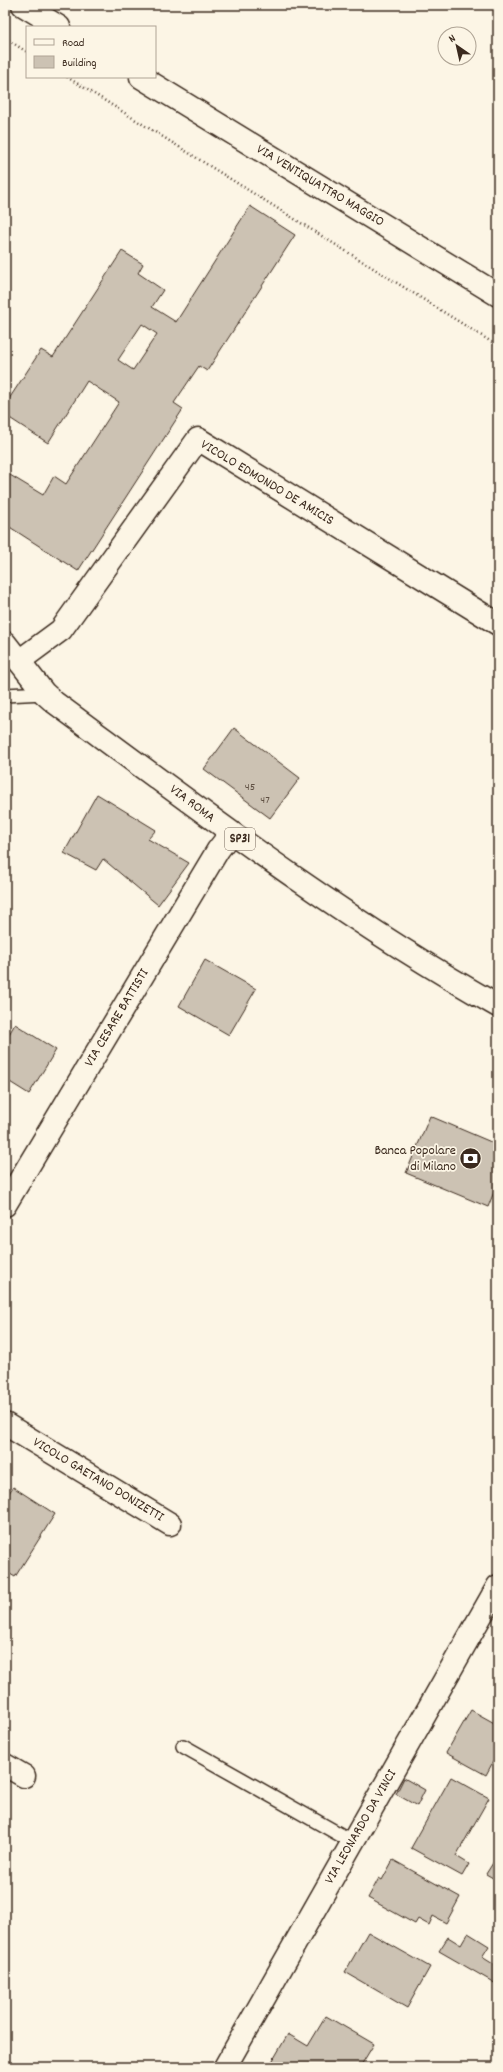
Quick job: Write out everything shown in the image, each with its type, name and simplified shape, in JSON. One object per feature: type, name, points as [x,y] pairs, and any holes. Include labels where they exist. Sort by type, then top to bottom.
[{"type":"street","points":[[23,5],[57,26]]},
{"type":"street","name":"VIA VENTIQUATTRO MAGGIO","points":[[143,78],[498,295]]},
{"type":"street","name":"VICOLO EDMONDO DE AMICIS","points":[[19,661],[60,630],[198,439],[498,624]]},
{"type":"street","name":"VIA ROMA","points":[[5,643],[44,692],[231,833],[299,881],[450,979],[498,1006]]},
{"type":"street","name":"VIA CESARE BATTISTI","points":[[5,1205],[218,850],[231,833]]},
{"type":"street","name":"VICOLO GAETANO DONIZETTI","points":[[5,1424],[170,1524]]},
{"type":"street","name":"VIA LEONARDO DA VINCI","points":[[225,2067],[498,1586]]},
{"type":"street","points":[[5,1765],[24,1776]]},
{"type":"lane","points":[[5,695],[44,692]]},
{"type":"lane","points":[[183,1746],[353,1842]]},
{"type":"path","points":[[5,38],[26,51]]},
{"type":"path","points":[[69,78],[498,346]]},
{"type":"building","points":[[250,206],[295,235],[207,371],[199,366],[174,403],[183,409],[78,571],[5,524],[5,472],[43,495],[54,476],[66,484],[119,402],[87,381],[48,443],[5,415],[5,405],[41,350],[53,357],[122,251],[143,264],[138,273],[163,290],[152,307],[176,322]],"holes":[[[142,324],[157,334],[133,370],[118,360]]]},
{"type":"building","points":[[234,728],[300,778],[270,818],[204,769]]},
{"type":"building","points":[[97,794],[156,830],[148,839],[189,863],[158,905],[103,859],[96,870],[64,853]]},
{"type":"building","points":[[205,960],[256,989],[229,1035],[179,1006]]},
{"type":"building","points":[[15,1024],[56,1050],[29,1094],[5,1079],[5,1041]]},
{"type":"building","points":[[430,1116],[498,1145],[498,1182],[488,1207],[406,1173]]},
{"type":"building","points":[[13,1487],[55,1514],[15,1577],[5,1571],[5,1499]]},
{"type":"building","points":[[471,1710],[498,1725],[498,1762],[494,1760],[486,1775],[446,1753]]},
{"type":"building","points":[[451,1777],[489,1798],[456,1856],[469,1864],[462,1876],[411,1848]]},
{"type":"building","points":[[404,1778],[425,1790],[417,1806],[396,1794]]},
{"type":"building","points":[[498,1855],[498,1881],[486,1874]]},
{"type":"building","points":[[393,1860],[460,1897],[446,1923],[433,1916],[429,1925],[418,1919],[415,1924],[368,1898],[379,1878],[382,1880]]},
{"type":"building","points":[[368,1932],[430,1967],[407,2008],[345,1972]]},
{"type":"building","points":[[468,1933],[489,1946],[482,1957],[498,1967],[498,1985],[439,1951],[448,1937],[461,1945]]},
{"type":"building","points":[[326,2016],[374,2044],[360,2067],[269,2067],[288,2034],[308,2046]]},
{"type":"place","name":"Banca Popolare di Milano","points":[[471,1159]]}]
